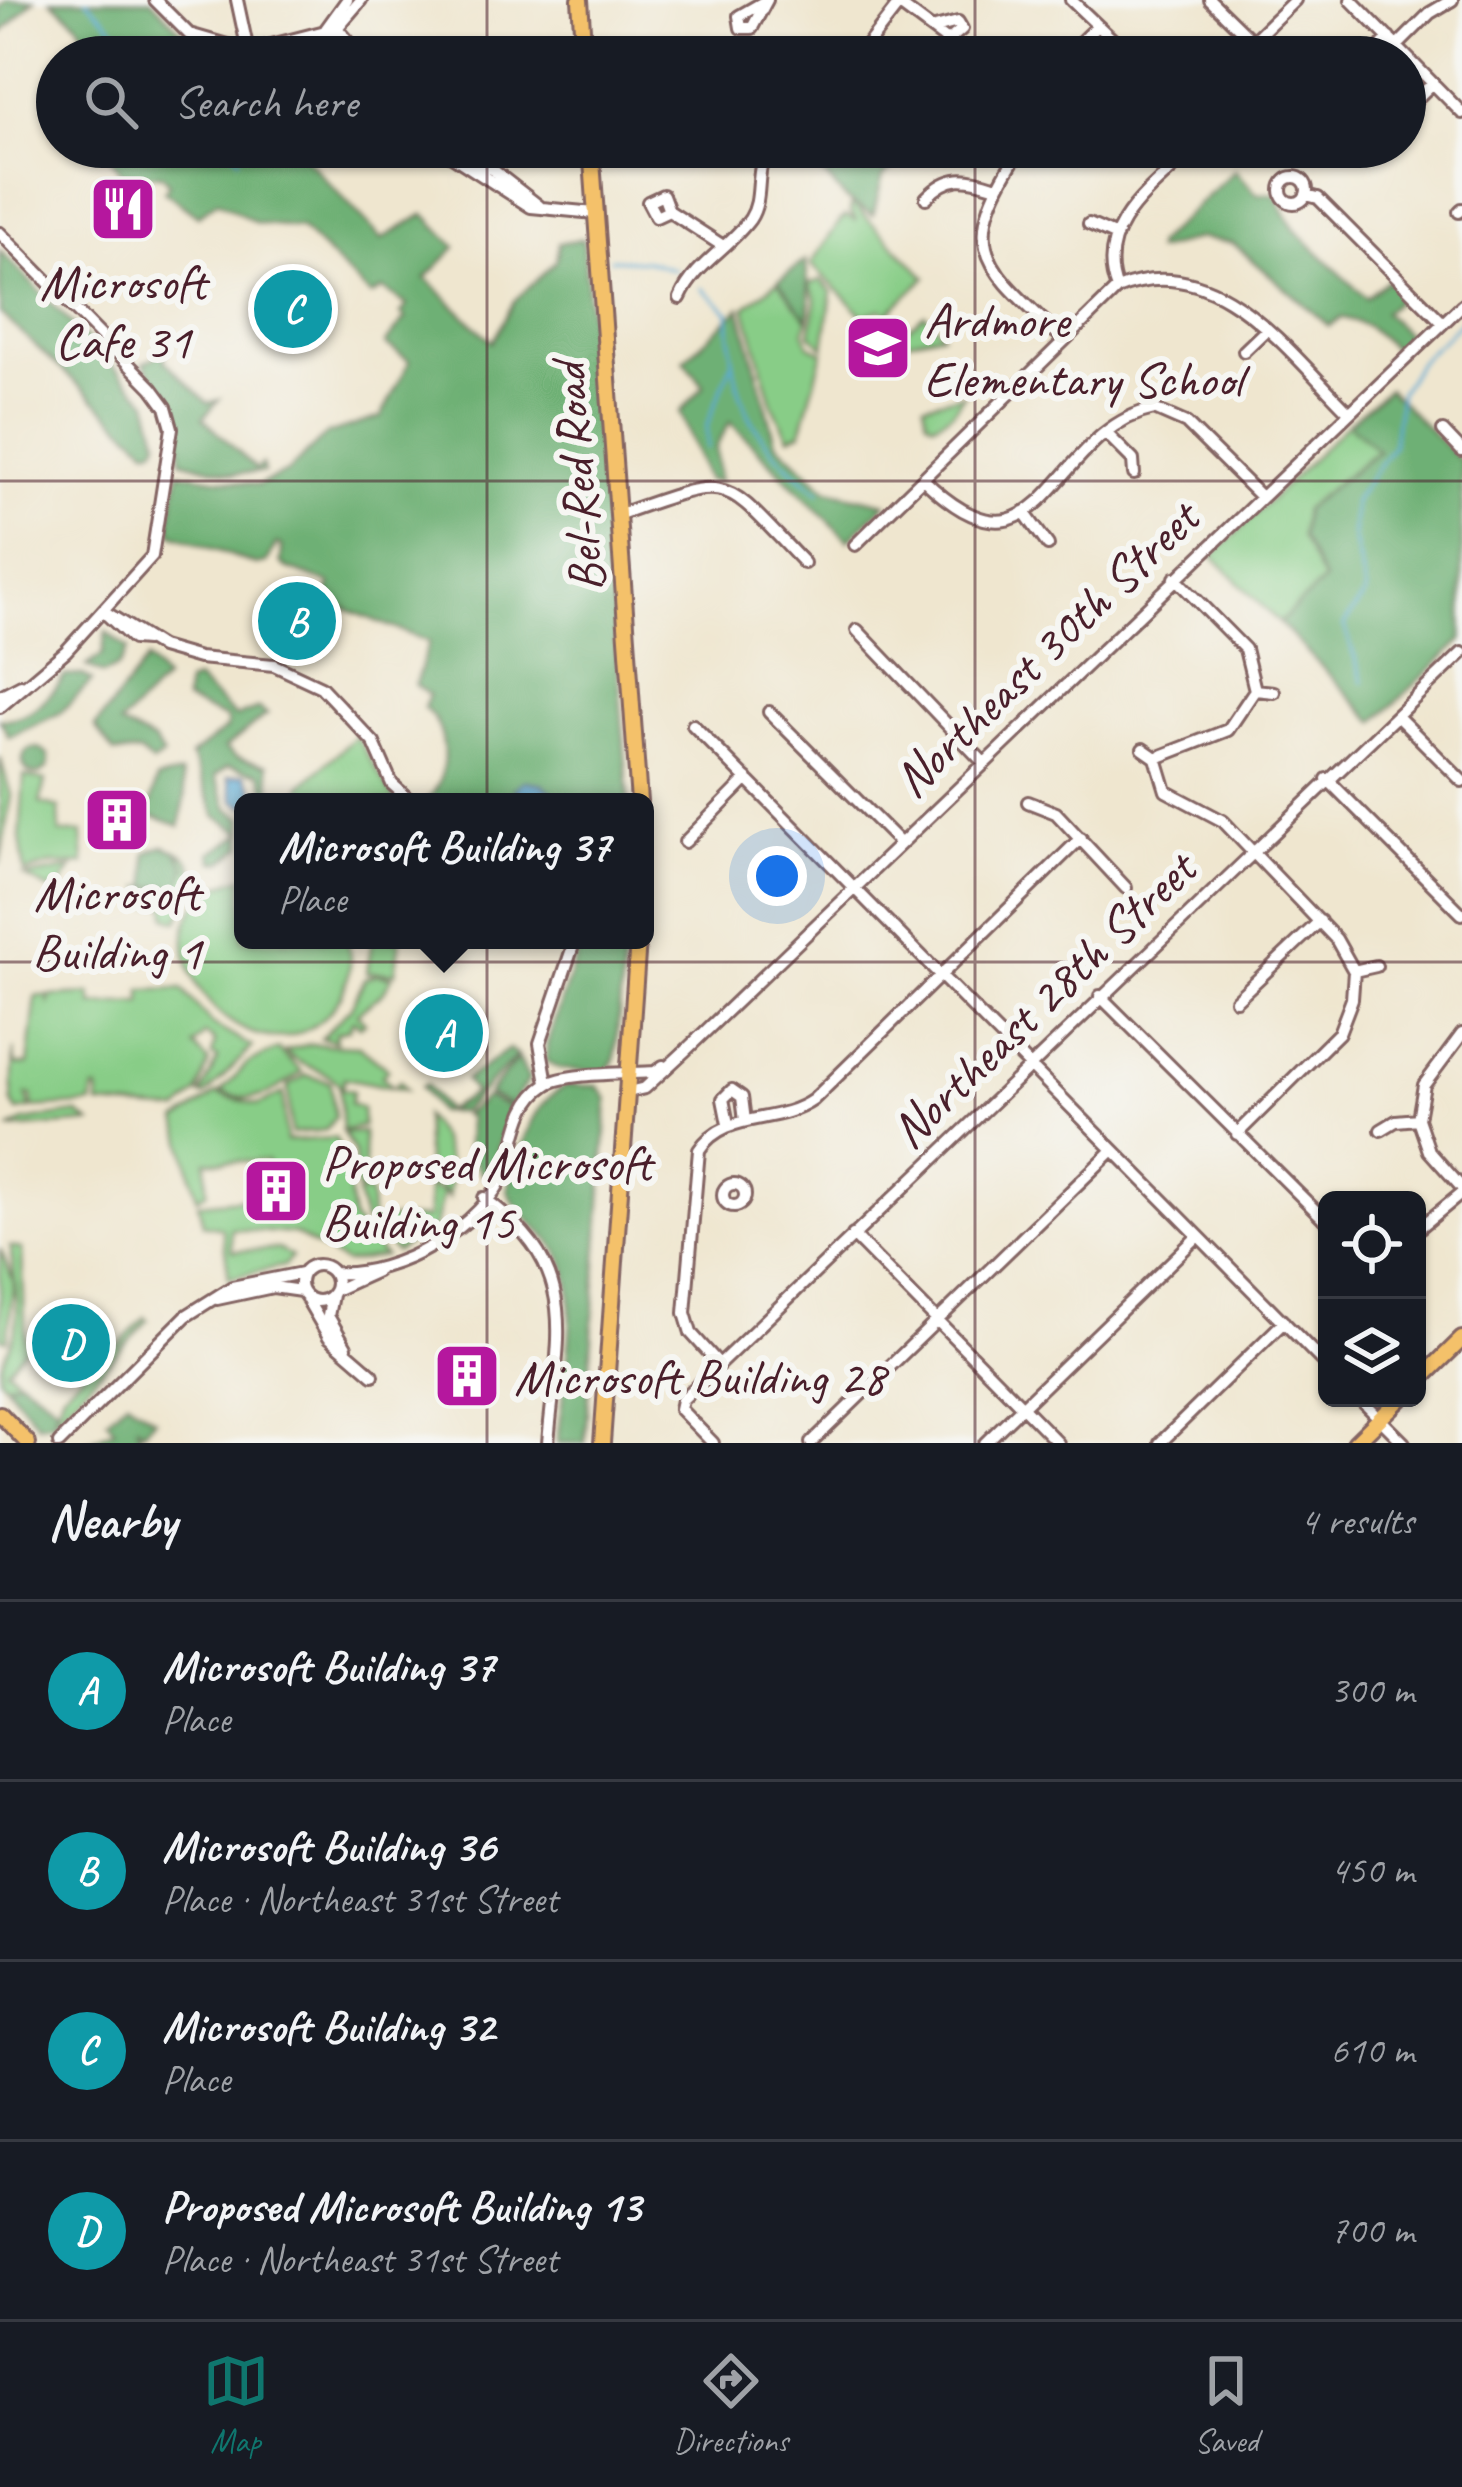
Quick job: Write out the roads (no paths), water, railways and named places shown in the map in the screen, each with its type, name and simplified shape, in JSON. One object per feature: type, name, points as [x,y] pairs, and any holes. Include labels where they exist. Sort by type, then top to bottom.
[{"type":"main road","points":[[580,0],[583,36]]},
{"type":"main road","name":"Bel-Red Road","points":[[593,168],[638,793]]},
{"type":"main road","points":[[602,1443],[637,949]]},
{"type":"main road","points":[[1426,1374],[1462,1339]]},
{"type":"main road","points":[[1355,1443],[1392,1407]]},
{"type":"main road","points":[[0,1414],[28,1443]]},
{"type":"street","points":[[155,0],[195,36]]},
{"type":"street","points":[[237,0],[242,36]]},
{"type":"street","points":[[334,27],[347,0]]},
{"type":"street","points":[[309,36],[334,27],[361,0]]},
{"type":"street","points":[[1071,0],[1107,36]]},
{"type":"street","points":[[1210,0],[1247,36]]},
{"type":"street","points":[[1257,36],[1295,0]]},
{"type":"street","points":[[1351,0],[1387,36]]},
{"type":"street","points":[[1401,36],[1452,0]]},
{"type":"street","points":[[873,36],[898,1],[935,28]]},
{"type":"street","points":[[1086,36],[1096,26]]},
{"type":"street","points":[[334,27],[339,36]]},
{"type":"street","points":[[334,27],[342,36]]},
{"type":"street","points":[[239,36],[241,32]]},
{"type":"street","points":[[1426,75],[1462,113]]},
{"type":"street","points":[[1426,89],[1433,82]]},
{"type":"street","points":[[482,168],[541,208],[596,213]]},
{"type":"street","points":[[680,298],[687,281],[754,210],[759,168]]},
{"type":"street","points":[[1009,168],[997,187],[982,233],[988,260],[1064,340]]},
{"type":"street","points":[[1117,289],[1114,235],[1121,220],[1174,168]]},
{"type":"street","points":[[926,198],[940,183],[959,176],[997,187]]},
{"type":"street","points":[[1306,195],[1318,198],[1443,323]]},
{"type":"street","points":[[669,211],[723,245]]},
{"type":"street","points":[[1088,224],[1114,235]]},
{"type":"street","points":[[0,233],[159,398],[170,418],[169,464],[152,556],[105,612],[40,676],[0,707]]},
{"type":"street","points":[[855,545],[1117,289],[1169,281],[1232,299],[1349,412]]},
{"type":"street","name":"Northeast 30th Street","points":[[628,1092],[645,1088],[686,1050],[1462,305]]},
{"type":"street","points":[[1244,351],[1267,329]]},
{"type":"street","points":[[923,479],[978,522],[1012,520],[1106,433],[1154,404],[1186,423],[1260,496]]},
{"type":"street","points":[[1443,431],[1462,451]]},
{"type":"street","points":[[1106,433],[1133,460],[1134,474]]},
{"type":"street","points":[[620,514],[700,486],[723,488],[747,504],[804,563]]},
{"type":"street","points":[[1024,512],[1048,545]]},
{"type":"street","points":[[1156,758],[1228,730],[1255,690],[1245,650],[1175,578]]},
{"type":"street","points":[[105,612],[146,640],[182,655],[274,665],[321,687],[370,738],[392,784],[402,793]]},
{"type":"street","points":[[857,630],[983,762]]},
{"type":"street","name":"Northeast 28th Street","points":[[713,1443],[680,1404],[1462,653]]},
{"type":"street","points":[[0,696],[40,676]]},
{"type":"street","points":[[1255,690],[1274,692]]},
{"type":"street","points":[[769,712],[899,842]]},
{"type":"street","points":[[1397,716],[1462,781]]},
{"type":"street","points":[[693,724],[1318,1357]]},
{"type":"street","points":[[1143,748],[1156,758],[1166,791],[1209,811],[1253,851],[1319,921],[1354,971],[1352,999],[1339,1033],[1237,1134]]},
{"type":"street","points":[[686,842],[747,779]]},
{"type":"street","points":[[1327,779],[1462,914]]},
{"type":"street","points":[[1028,802],[1056,813],[1126,888]]},
{"type":"street","points":[[719,1364],[691,1333],[685,1313],[699,1150],[709,1135],[728,1124],[788,1115],[813,1100],[1081,838]]},
{"type":"street","points":[[1236,1000],[1319,921]]},
{"type":"street","points":[[218,1299],[273,1287],[316,1301],[431,1249],[484,1198],[506,1172],[527,1104],[548,1084],[540,1043],[572,949]]},
{"type":"street","points":[[1354,971],[1376,966]]},
{"type":"street","points":[[1100,996],[1318,1213]]},
{"type":"street","points":[[1426,1222],[1462,1190],[1429,1151],[1418,1119],[1424,1085],[1462,1034]]},
{"type":"street","name":"Northeast 30th Street","points":[[548,1084],[655,1072],[686,1050]]},
{"type":"street","points":[[728,1124],[722,1099],[732,1090],[742,1096],[746,1120]]},
{"type":"street","points":[[1382,1130],[1396,1121],[1418,1119]]},
{"type":"street","points":[[811,1443],[1112,1151]]},
{"type":"street","points":[[695,1191],[723,1193]]},
{"type":"street","points":[[484,1198],[536,1243],[556,1289],[548,1443]]},
{"type":"street","points":[[853,1235],[1058,1443]]},
{"type":"street","points":[[985,1443],[1198,1236]]},
{"type":"street","points":[[59,1443],[173,1326],[232,1287],[302,1273],[318,1264],[333,1273],[377,1271]]},
{"type":"street","points":[[302,1273],[303,1293],[329,1337],[373,1375]]},
{"type":"street","points":[[333,1273],[328,1316],[348,1350]]},
{"type":"street","points":[[1160,1443],[1284,1322]]},
{"type":"street","points":[[1368,1407],[1404,1443]]},
{"type":"water","points":[[245,774],[256,793],[234,793],[234,800],[228,777]]},
{"type":"water","points":[[524,781],[542,784],[552,793],[518,793],[514,789]]},
{"type":"waterway","points":[[87,0],[122,36]]},
{"type":"waterway","points":[[611,259],[647,261],[675,270]]},
{"type":"waterway","points":[[702,288],[729,312],[734,370],[749,415],[776,453],[820,492]]},
{"type":"waterway","points":[[1363,682],[1344,625],[1366,593],[1353,536],[1354,501],[1393,445],[1400,392],[1419,362],[1462,321]]},
{"type":"waterway","points":[[707,448],[707,425],[731,365]]},
{"type":"place","name":"Microsoft Cafe 31","points":[[123,209]]},
{"type":"place","name":"Microsoft Building 32","points":[[293,309]]},
{"type":"place","name":"Ardmore Elementary School","points":[[878,348]]},
{"type":"place","name":"Microsoft Building 36","points":[[297,621]]},
{"type":"place","name":"Microsoft Building 1","points":[[117,820]]},
{"type":"place","name":"Microsoft Building 37","points":[[444,1033]]},
{"type":"place","name":"Proposed Microsoft Building 15","points":[[276,1191]]},
{"type":"place","name":"Proposed Microsoft Building 13","points":[[71,1343]]},
{"type":"place","name":"Microsoft Building 28","points":[[467,1376]]}]
